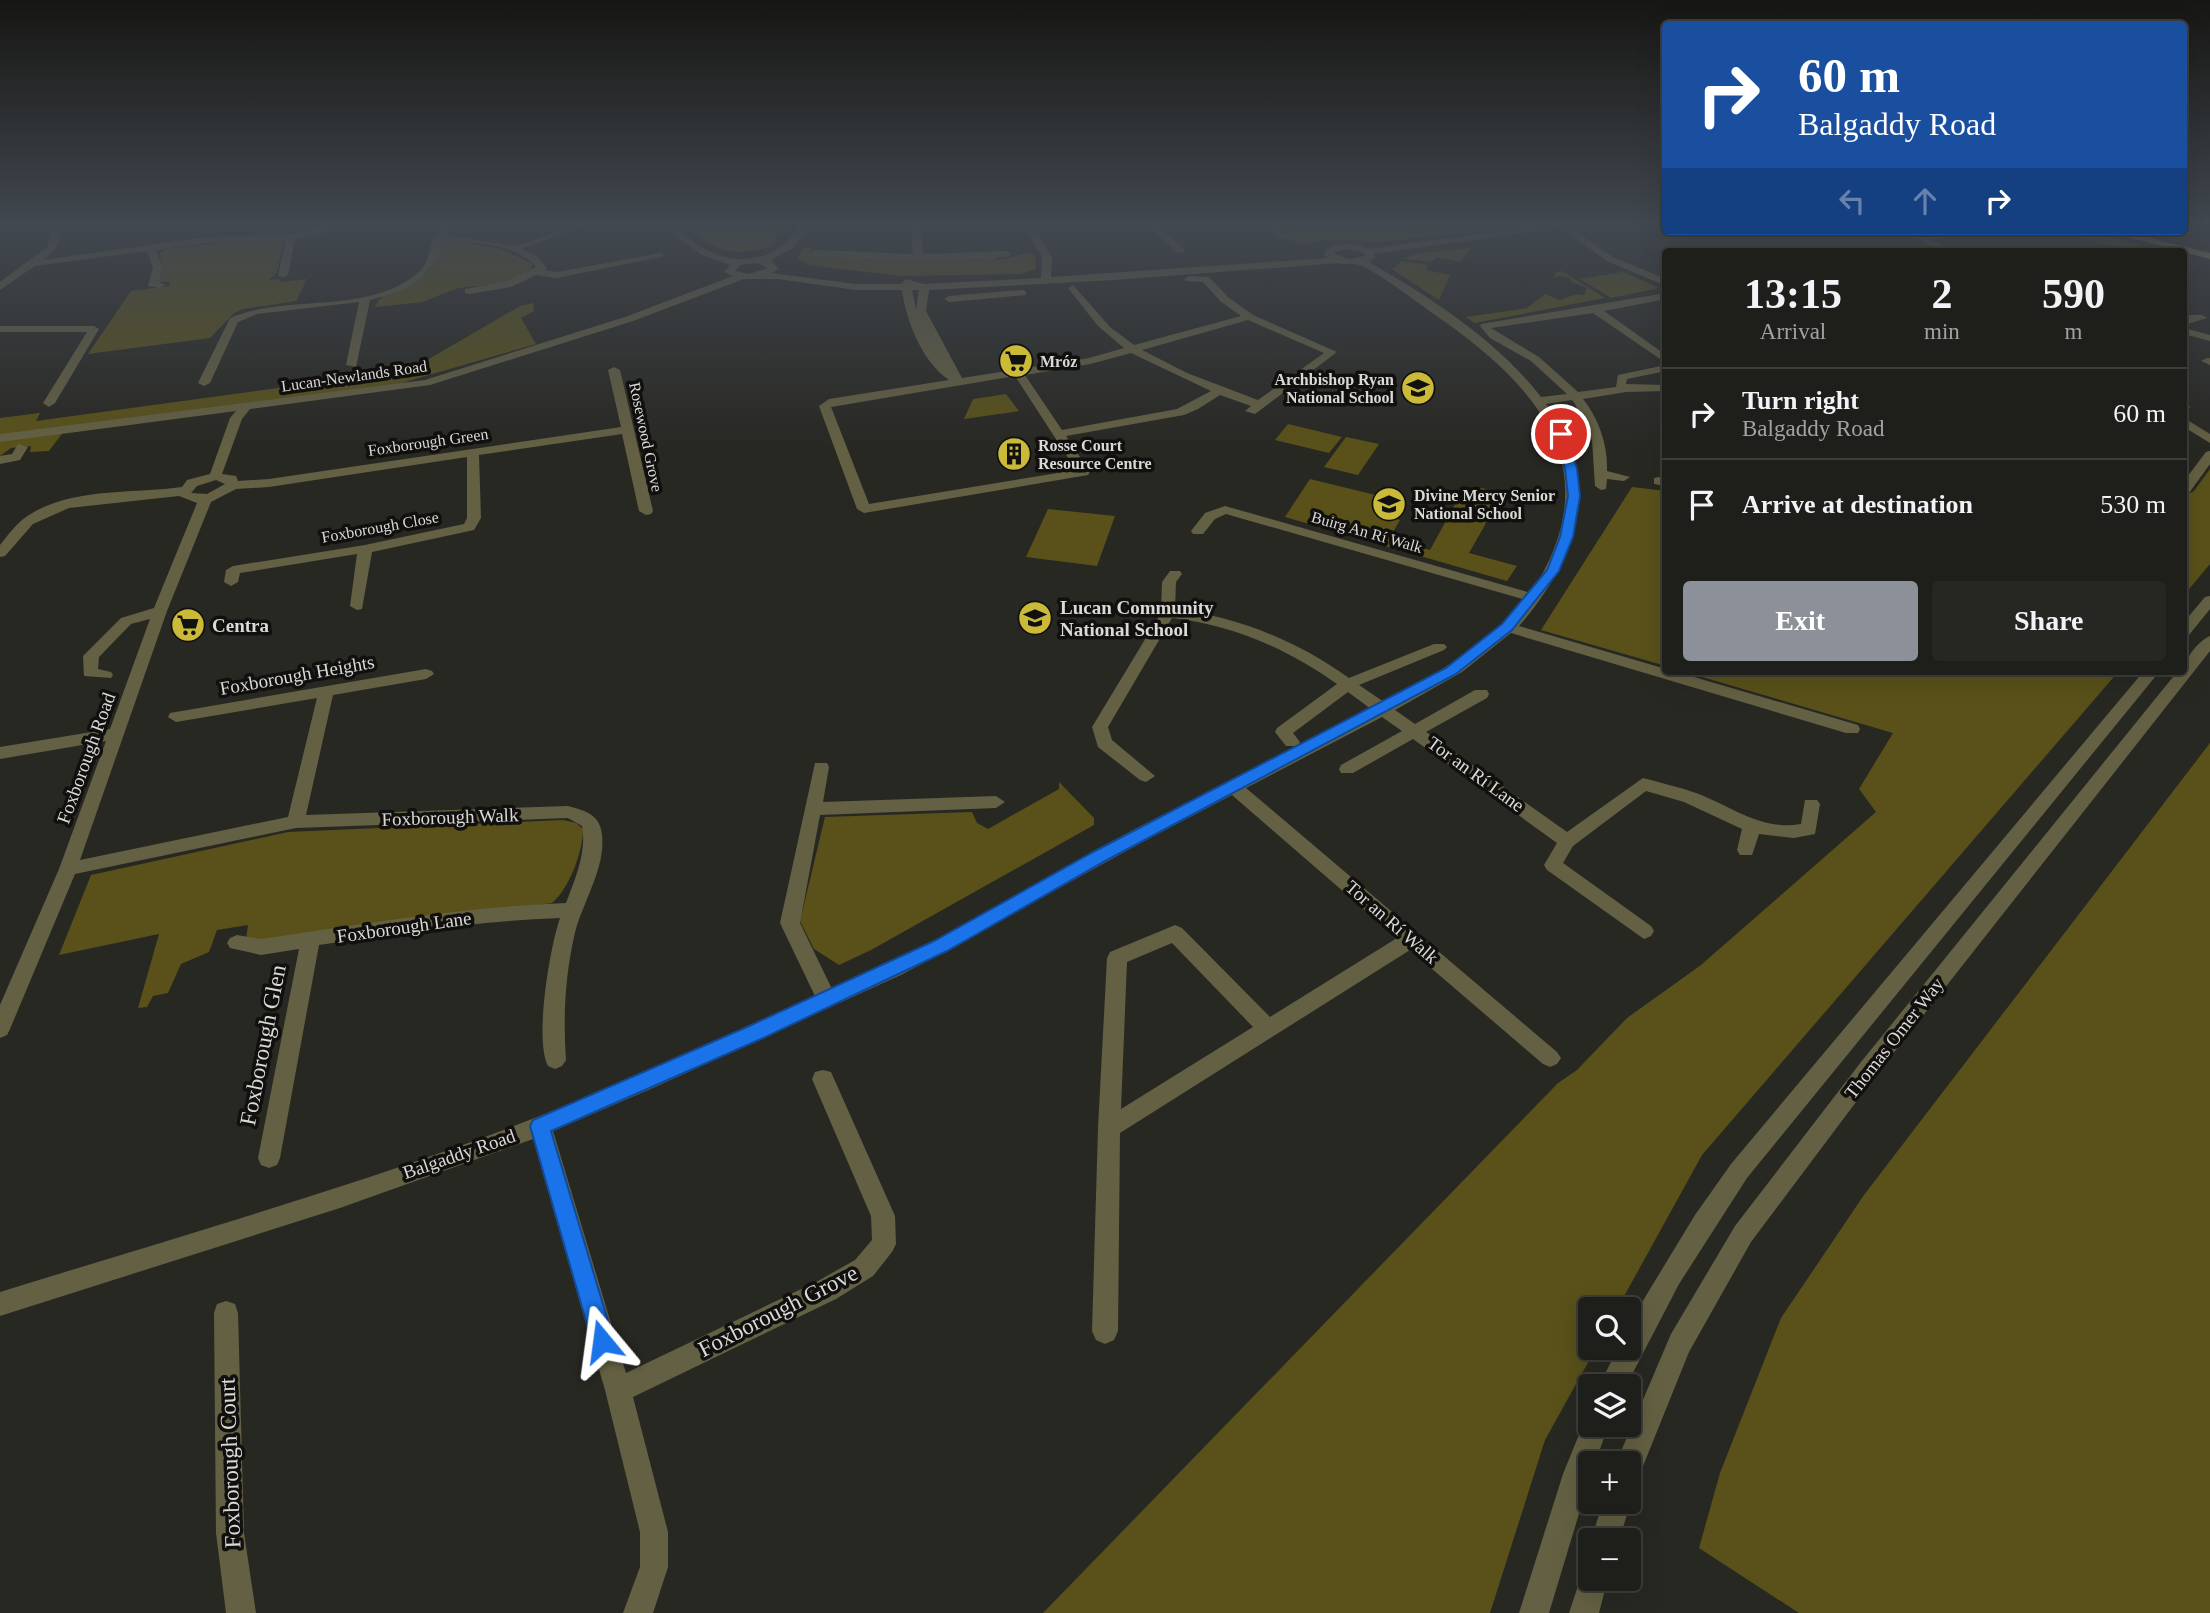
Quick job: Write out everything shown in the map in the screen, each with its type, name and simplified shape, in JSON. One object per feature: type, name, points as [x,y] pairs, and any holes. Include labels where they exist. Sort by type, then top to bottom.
[{"type":"street","points":[[204,383],[234,320],[241,315],[363,298]]},
{"type":"street","points":[[352,365],[365,298]]},
{"type":"street","name":"Lucan-Newlands Road","points":[[0,439],[372,393],[438,380],[682,298]]},
{"type":"street","points":[[908,298],[910,309],[922,335],[945,375],[958,381]]},
{"type":"street","points":[[923,298],[921,311],[958,381]]},
{"type":"street","points":[[949,299],[957,298]]},
{"type":"street","points":[[1082,298],[1113,335],[1135,349],[1255,408],[1332,352],[1249,317],[1223,298]]},
{"type":"street","name":"Balgaddy Road","points":[[0,1304],[276,1217],[540,1126],[827,1000],[940,946],[1101,855],[1451,671],[1507,627],[1534,598],[1553,571],[1566,537],[1574,496],[1567,451],[1541,401],[1506,362],[1421,298]]},
{"type":"street","points":[[1624,477],[1601,480],[1593,425],[1579,397],[1531,356],[1485,328],[1506,321],[1595,310],[1654,298]]},
{"type":"street","points":[[1595,310],[1662,357]]},
{"type":"street","points":[[1018,372],[1084,472],[864,509],[827,404],[958,381],[1090,361],[1249,317]]},
{"type":"street","points":[[2187,320],[2202,318]]},
{"type":"street","points":[[0,329],[94,329],[49,403]]},
{"type":"street","points":[[2187,332],[2210,338]]},
{"type":"street","points":[[1626,389],[1620,386],[1622,377],[1662,369]]},
{"type":"street","name":"Rosewood Grove","points":[[614,370],[646,511]]},
{"type":"street","points":[[1541,401],[1626,389],[1662,388]]},
{"type":"street","points":[[1059,434],[1194,407],[1220,390]]},
{"type":"street","points":[[215,476],[236,418],[244,408]]},
{"type":"street","points":[[2187,424],[2210,439]]},
{"type":"street","name":"Foxborough Green","points":[[232,485],[269,483],[629,429]]},
{"type":"street","points":[[0,460],[19,452]]},
{"type":"street","name":"Foxborough Close","points":[[230,582],[233,570],[365,549],[469,527],[474,518],[473,453]]},
{"type":"street","points":[[2187,486],[2210,455]]},
{"type":"street","points":[[0,553],[31,519],[44,512],[93,502],[184,491],[198,480],[215,476],[231,479],[232,485],[224,492],[205,499],[190,498],[184,491]]},
{"type":"street","name":"Foxborough Road","points":[[0,1029],[68,869],[160,611],[205,499]]},
{"type":"street","name":"Buirg An Rí Walk","points":[[1198,531],[1210,516],[1225,510],[1534,598]]},
{"type":"street","points":[[358,606],[365,549]]},
{"type":"street","points":[[1146,776],[1104,743],[1100,727],[1168,613],[1169,582],[1175,574]]},
{"type":"street","points":[[2187,628],[2210,600]]},
{"type":"street","points":[[105,675],[90,673],[91,656],[126,621],[160,611]]},
{"type":"street","name":"Tor an Rí Lane","points":[[1168,613],[1187,614],[1287,644],[1417,731],[1567,841]]},
{"type":"street","points":[[1507,627],[1662,673]]},
{"type":"street","name":"Thomas Omer Way","points":[[2187,670],[2210,641]]},
{"type":"street","points":[[1292,741],[1283,732],[1348,684],[1439,647]]},
{"type":"street","name":"Foxborough Heights","points":[[176,717],[426,674]]},
{"type":"street","points":[[1669,675],[1852,729]]},
{"type":"street","name":"Thomas Omer Way","points":[[1618,1374],[1644,1318],[1681,1254],[1739,1171],[2149,675]]},
{"type":"street","name":"Thomas Omer Way","points":[[1635,1451],[1681,1343],[1743,1234],[1869,1068],[2183,675]]},
{"type":"street","points":[[296,822],[326,692]]},
{"type":"street","points":[[1346,769],[1482,694]]},
{"type":"street","points":[[0,753],[118,733]]},
{"type":"street","points":[[821,767],[790,923],[827,1000]]},
{"type":"street","points":[[1644,931],[1553,866],[1567,841],[1643,784],[1695,800],[1713,811],[1752,825],[1789,834],[1809,829],[1811,804]]},
{"type":"street","name":"Tor an Rí Walk","points":[[1234,787],[1550,1058]]},
{"type":"street","points":[[812,809],[996,802]]},
{"type":"street","name":"Foxborough Walk","points":[[68,869],[296,822],[568,812],[585,817],[592,826],[593,840],[582,885],[572,910],[558,978],[554,1014],[555,1060]]},
{"type":"street","points":[[1746,850],[1752,825]]},
{"type":"street","name":"Foxborough Lane","points":[[237,943],[261,947],[407,923],[517,912],[572,910]]},
{"type":"street","points":[[1105,1331],[1109,1128],[1117,958],[1175,933],[1268,1029]]},
{"type":"street","points":[[1109,1128],[1412,939]]},
{"type":"street","name":"Foxborough Glen","points":[[269,1158],[310,941]]},
{"type":"street","name":"Foxborough Grove","points":[[618,1390],[827,1290],[864,1268],[884,1244],[883,1216],[823,1079]]},
{"type":"street","points":[[540,1126],[618,1390],[654,1532],[654,1567],[638,1613]]},
{"type":"street","name":"Foxborough Court","points":[[226,1313],[230,1532],[241,1613]]},
{"type":"street","points":[[1534,1613],[1591,1437]]},
{"type":"street","points":[[1584,1613],[1590,1591]]},
{"type":"shaded area","points":[[126,298],[297,298],[296,301],[243,309],[234,313],[210,338],[88,354]]},
{"type":"shaded area","points":[[382,298],[432,298],[422,302],[375,307]]},
{"type":"shaded area","points":[[1540,298],[1604,298],[1475,323],[1466,317],[1527,308]]},
{"type":"shaded area","points":[[533,303],[534,311],[521,318],[536,344],[398,384],[67,427],[49,451],[30,452],[31,446],[11,448],[0,456],[0,418],[40,413],[36,421],[410,370],[520,306]]},
{"type":"shaded area","points":[[1006,394],[1019,411],[964,419],[973,399]]},
{"type":"shaded area","points":[[1288,424],[1342,437],[1329,453],[1275,440]]},
{"type":"shaded area","points":[[1346,437],[1379,444],[1358,475],[1324,467]]},
{"type":"shaded area","points":[[2210,469],[2210,564],[2187,591],[2187,494],[2194,491]]},
{"type":"shaded area","points":[[1310,479],[1404,502],[1394,518],[1400,520],[1389,539],[1430,550],[1464,488],[1470,489],[1472,486],[1505,493],[1494,493],[1485,525],[1469,553],[1517,566],[1507,581],[1285,517]]},
{"type":"shaded area","points":[[1632,487],[1662,491],[1662,665],[1541,630]]},
{"type":"shaded area","points":[[1048,509],[1115,516],[1097,566],[1026,557]]},
{"type":"shaded area","points":[[1695,675],[2115,675],[1702,1155],[1624,1297],[1578,1297],[1578,1360],[1589,1360],[1582,1374],[1578,1374],[1578,1380],[1545,1440],[1490,1613],[1043,1613],[1558,1083],[1577,1070],[1627,1018],[1701,965],[1876,812],[1859,789],[1893,733]]},
{"type":"shaded area","points":[[2210,743],[2210,1613],[1799,1613],[1699,1548],[1720,1473],[1781,1318],[1864,1195]]},
{"type":"shaded area","points":[[1059,782],[1094,818],[1094,825],[871,950],[839,965],[814,949],[800,921],[825,817],[972,812],[977,823],[988,829],[1059,789]]},
{"type":"shaded area","points":[[563,820],[576,823],[583,829],[582,838],[578,859],[569,879],[552,903],[254,943],[246,940],[248,925],[217,930],[209,952],[181,964],[168,993],[153,996],[147,1007],[138,1008],[159,934],[59,955],[91,875],[288,832]]},
{"type":"place","name":"Mróz","points":[[1016,361]]},
{"type":"place","name":"Archbishop Ryan National School","points":[[1418,388]]},
{"type":"place","name":"Rosse Court Resource Centre","points":[[1014,454]]},
{"type":"place","name":"Divine Mercy Senior National School","points":[[1389,504]]},
{"type":"place","name":"Lucan Community National School","points":[[1035,618]]},
{"type":"place","name":"Centra","points":[[188,625]]},
{"type":"route","points":[[602,1341],[540,1126],[754,1033],[940,946],[1101,855],[1337,734],[1451,671],[1507,627],[1534,598],[1553,571],[1566,537],[1574,496],[1571,469],[1561,434]]}]
